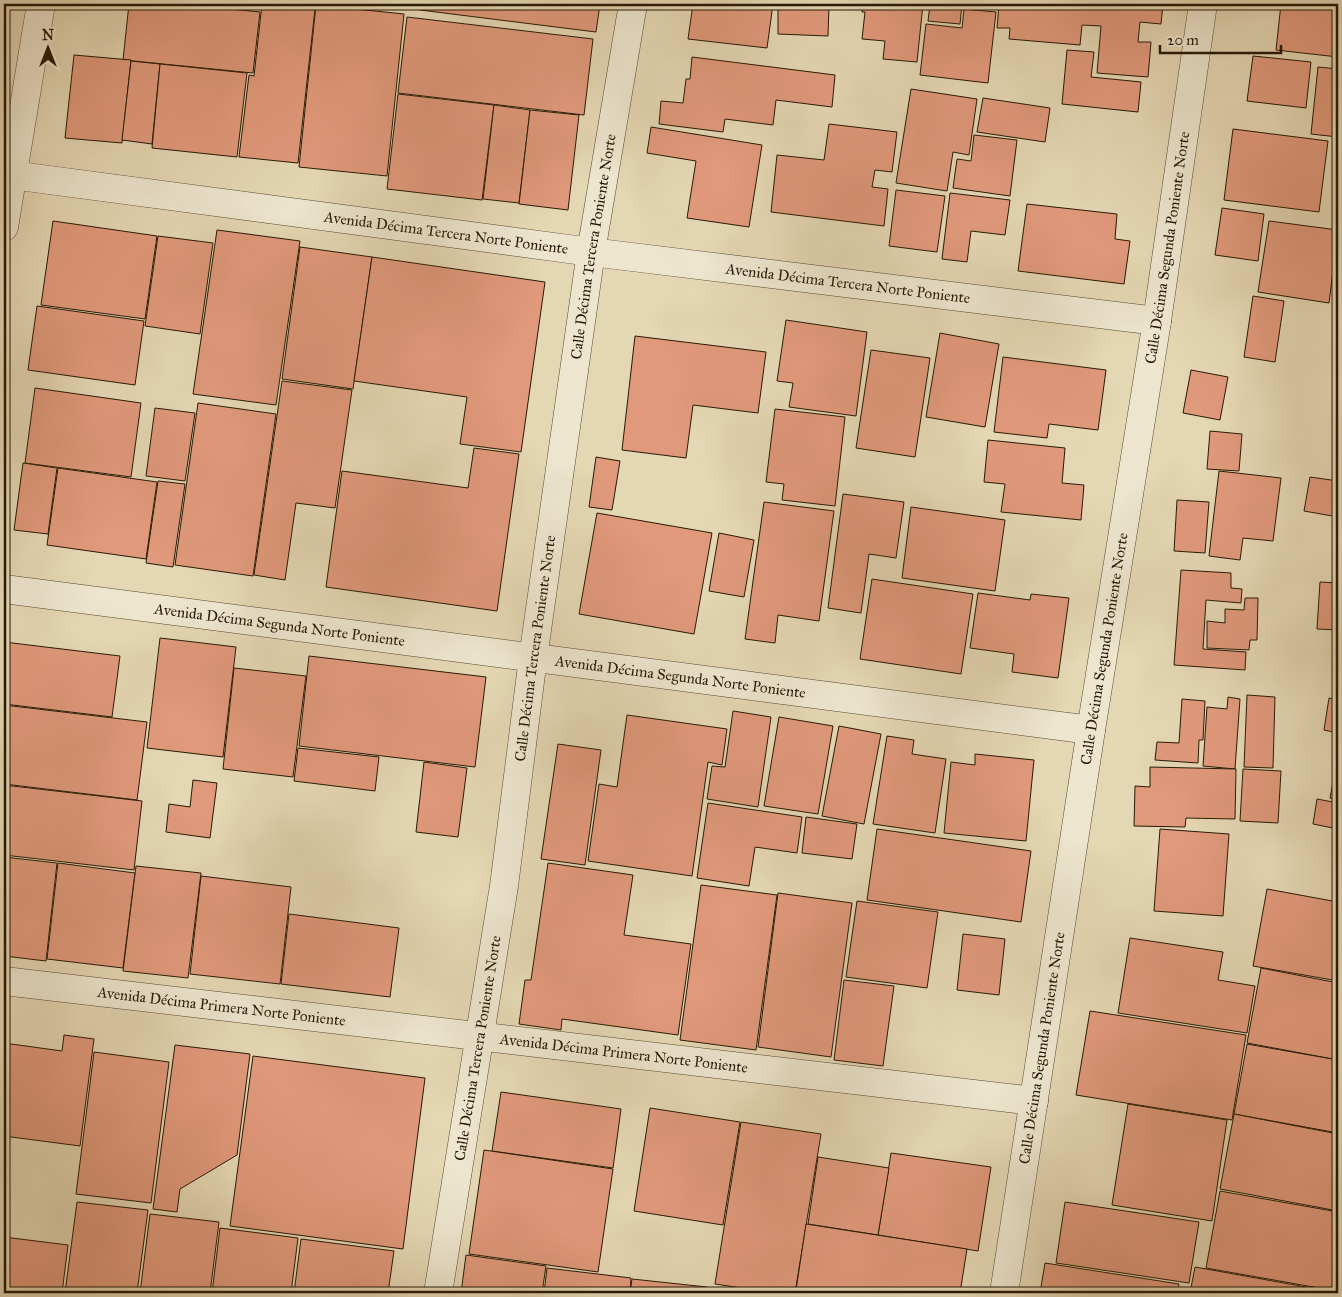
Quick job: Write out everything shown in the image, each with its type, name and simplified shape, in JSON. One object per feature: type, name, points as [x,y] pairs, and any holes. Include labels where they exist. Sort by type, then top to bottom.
[{"type":"street","points":[[4,227],[8,175],[41,4]]},
{"type":"street","name":"Calle Décima Tercera Poniente Norte","points":[[438,1293],[504,886],[533,658],[591,252],[633,4]]},
{"type":"street","name":"Calle Décima Segunda Poniente Norte","points":[[1004,1293],[1091,730],[1157,321],[1203,4]]},
{"type":"street","name":"Avenida Décima Tercera Norte Poniente","points":[[8,175],[591,252],[1157,321]]},
{"type":"street","name":"Avenida Décima Segunda Norte Poniente","points":[[4,589],[1091,730]]},
{"type":"street","name":"Avenida Décima Primera Norte Poniente","points":[[4,981],[1034,1101]]},
{"type":"building","points":[[129,4],[180,4],[260,12],[253,73],[123,60]]},
{"type":"building","points":[[199,4],[251,4],[250,10]]},
{"type":"building","points":[[262,4],[315,9],[298,163],[239,157],[249,75],[254,76]]},
{"type":"building","points":[[420,4],[600,4],[596,32],[420,10]]},
{"type":"building","points":[[693,4],[773,4],[767,48],[688,39]]},
{"type":"building","points":[[863,4],[923,4],[917,62],[883,59],[885,41],[862,39],[865,12],[862,12]]},
{"type":"building","points":[[930,4],[962,4],[960,24],[928,21]]},
{"type":"building","points":[[999,4],[1163,4],[1161,24],[1140,22],[1138,42],[1151,42],[1148,77],[1097,73],[1101,26],[1082,25],[1080,45],[1009,39],[1010,28],[997,28]]},
{"type":"building","points":[[1281,4],[1338,4],[1338,57],[1276,50]]},
{"type":"building","points":[[316,5],[404,14],[387,176],[299,167]]},
{"type":"building","points":[[778,5],[829,6],[828,36],[778,34]]},
{"type":"building","points":[[964,9],[996,12],[988,83],[920,75],[926,24],[962,28]]},
{"type":"building","points":[[407,17],[593,39],[584,115],[398,93]]},
{"type":"building","points":[[1067,50],[1094,52],[1091,77],[1141,82],[1138,112],[1062,104]]},
{"type":"building","points":[[74,55],[131,60],[122,143],[65,138]]},
{"type":"building","points":[[1253,56],[1311,62],[1306,108],[1247,101]]},
{"type":"building","points":[[692,57],[835,75],[832,107],[776,100],[773,125],[725,119],[723,132],[659,124],[661,101],[683,103],[686,79],[690,79]]},
{"type":"building","points":[[131,61],[160,64],[152,144],[122,140]]},
{"type":"building","points":[[160,64],[247,73],[237,157],[152,148]]},
{"type":"building","points":[[1318,67],[1338,69],[1338,137],[1311,134]]},
{"type":"building","points":[[911,89],[977,99],[969,155],[953,152],[947,191],[896,183]]},
{"type":"building","points":[[398,94],[494,105],[482,200],[387,189]]},
{"type":"building","points":[[983,98],[1050,108],[1045,142],[977,132]]},
{"type":"building","points":[[494,105],[530,110],[519,203],[483,199]]},
{"type":"building","points":[[530,110],[579,115],[568,210],[519,204]]},
{"type":"building","points":[[829,124],[897,132],[892,172],[875,170],[872,187],[888,189],[884,226],[771,212],[777,155],[824,160]]},
{"type":"building","points":[[651,127],[762,145],[749,227],[687,218],[696,161],[647,153]]},
{"type":"building","points":[[1233,129],[1328,141],[1319,212],[1224,200]]},
{"type":"building","points":[[974,135],[1017,140],[1010,196],[953,188],[957,159],[971,161]]},
{"type":"building","points":[[896,190],[945,196],[937,252],[889,246]]},
{"type":"building","points":[[950,193],[1010,200],[1005,235],[971,231],[967,262],[942,259]]},
{"type":"building","points":[[1027,204],[1117,214],[1115,239],[1130,241],[1124,284],[1018,271]]},
{"type":"building","points":[[1222,208],[1264,214],[1258,261],[1215,255]]},
{"type":"building","points":[[53,221],[157,236],[145,319],[41,305]]},
{"type":"building","points":[[1269,221],[1338,230],[1329,303],[1258,292]]},
{"type":"building","points":[[217,230],[300,241],[276,405],[193,394]]},
{"type":"building","points":[[158,236],[213,243],[200,334],[145,326]]},
{"type":"building","points":[[300,247],[372,257],[353,389],[282,379]]},
{"type":"building","points":[[372,257],[545,282],[521,452],[460,444],[467,397],[354,381]]},
{"type":"building","points":[[1253,296],[1284,301],[1275,362],[1244,357]]},
{"type":"building","points":[[37,306],[144,321],[135,385],[28,370]]},
{"type":"building","points":[[786,320],[867,332],[856,416],[789,407],[793,383],[777,381]]},
{"type":"building","points":[[940,333],[999,344],[985,427],[926,417]]},
{"type":"building","points":[[635,336],[766,352],[758,413],[693,405],[686,458],[622,450]]},
{"type":"building","points":[[871,350],[930,358],[915,457],[856,448]]},
{"type":"building","points":[[1003,357],[1106,370],[1098,430],[1049,424],[1047,438],[994,432]]},
{"type":"building","points":[[1191,370],[1228,377],[1220,420],[1183,413]]},
{"type":"building","points":[[282,381],[352,390],[335,508],[296,503],[285,580],[254,575]]},
{"type":"building","points":[[35,388],[141,403],[131,477],[25,463]]},
{"type":"building","points":[[198,403],[276,414],[253,576],[175,565]]},
{"type":"building","points":[[155,408],[195,413],[185,481],[146,476]]},
{"type":"building","points":[[775,409],[845,417],[835,506],[782,500],[784,484],[766,482]]},
{"type":"building","points":[[1210,431],[1242,434],[1239,471],[1207,469]]},
{"type":"building","points":[[988,440],[1065,448],[1062,483],[1084,485],[1081,520],[1001,512],[1005,484],[984,482]]},
{"type":"building","points":[[474,448],[519,454],[497,611],[326,587],[342,471],[468,488]]},
{"type":"building","points":[[596,457],[620,461],[612,510],[589,507]]},
{"type":"building","points":[[23,463],[57,468],[48,534],[14,530]]},
{"type":"building","points":[[58,468],[157,482],[146,559],[47,545]]},
{"type":"building","points":[[1219,471],[1281,478],[1273,541],[1243,538],[1240,560],[1209,556]]},
{"type":"building","points":[[1310,477],[1338,481],[1338,517],[1304,511]]},
{"type":"building","points":[[158,481],[185,484],[173,567],[146,563]]},
{"type":"building","points":[[843,494],[904,502],[896,558],[869,554],[861,613],[828,608]]},
{"type":"building","points":[[1177,500],[1209,502],[1205,553],[1174,551]]},
{"type":"building","points":[[764,502],[834,511],[819,621],[778,615],[775,643],[745,639]]},
{"type":"building","points":[[911,507],[1005,520],[995,591],[902,578]]},
{"type":"building","points":[[597,513],[712,533],[694,634],[579,614]]},
{"type":"building","points":[[719,533],[754,540],[744,597],[709,591]]},
{"type":"building","points":[[1181,570],[1231,573],[1231,588],[1242,589],[1241,603],[1206,600],[1203,649],[1246,652],[1245,670],[1174,665]]},
{"type":"building","points":[[872,579],[973,594],[961,674],[860,659]]},
{"type":"building","points":[[1320,582],[1338,583],[1338,630],[1317,629]]},
{"type":"building","points":[[978,593],[1030,600],[1031,594],[1069,598],[1058,678],[1012,672],[1014,654],[970,648]]},
{"type":"building","points":[[1245,598],[1258,598],[1257,640],[1250,640],[1249,650],[1207,648],[1207,621],[1225,623],[1225,609],[1244,610]]},
{"type":"building","points":[[160,638],[236,647],[223,757],[147,748]]},
{"type":"building","points":[[4,642],[120,656],[112,717],[4,704]]},
{"type":"building","points":[[309,656],[486,677],[475,767],[299,746]]},
{"type":"building","points":[[234,668],[306,676],[293,777],[223,769]]},
{"type":"building","points":[[1247,695],[1275,697],[1273,768],[1244,767]]},
{"type":"building","points":[[1228,697],[1240,699],[1235,769],[1203,766],[1207,707],[1227,709]]},
{"type":"building","points":[[1329,698],[1338,700],[1338,733],[1324,730]]},
{"type":"building","points":[[1182,699],[1205,701],[1203,740],[1199,740],[1198,763],[1155,760],[1157,742],[1179,743]]},
{"type":"building","points":[[4,705],[147,722],[137,800],[4,784]]},
{"type":"building","points":[[733,711],[771,717],[758,807],[707,799],[712,766],[725,767]]},
{"type":"building","points":[[627,715],[727,729],[722,765],[708,762],[692,876],[588,861],[599,784],[617,787]]},
{"type":"building","points":[[779,717],[833,726],[818,814],[764,806]]},
{"type":"building","points":[[839,726],[881,734],[864,824],[822,816]]},
{"type":"building","points":[[887,736],[914,740],[912,754],[946,759],[935,833],[873,824]]},
{"type":"building","points":[[558,744],[601,750],[585,865],[541,859]]},
{"type":"building","points":[[298,748],[379,757],[375,791],[294,781]]},
{"type":"building","points":[[975,754],[1034,760],[1026,841],[944,833],[951,762],[975,765]]},
{"type":"building","points":[[1338,755],[1338,800],[1330,798]]},
{"type":"building","points":[[424,762],[467,768],[458,837],[416,832]]},
{"type":"building","points":[[1150,767],[1236,769],[1235,819],[1186,818],[1185,827],[1134,826],[1135,786],[1150,787]]},
{"type":"building","points":[[1243,769],[1281,771],[1278,823],[1240,821]]},
{"type":"building","points":[[193,780],[217,783],[210,838],[166,832],[169,804],[190,807]]},
{"type":"building","points":[[4,785],[142,801],[134,870],[4,855]]},
{"type":"building","points":[[1317,799],[1338,803],[1338,829],[1313,824]]},
{"type":"building","points":[[708,803],[802,817],[797,853],[755,847],[749,886],[697,878]]},
{"type":"building","points":[[806,817],[857,824],[852,859],[802,853]]},
{"type":"building","points":[[877,829],[1031,851],[1021,922],[867,900]]},
{"type":"building","points":[[1160,829],[1229,834],[1223,916],[1154,911]]},
{"type":"building","points":[[4,857],[57,863],[46,961],[4,956]]},
{"type":"building","points":[[58,863],[135,873],[123,968],[47,959]]},
{"type":"building","points":[[548,863],[633,875],[624,935],[691,944],[678,1035],[562,1019],[561,1030],[519,1024],[525,980],[531,980]]},
{"type":"building","points":[[136,866],[201,873],[188,978],[123,971]]},
{"type":"building","points":[[201,876],[291,887],[280,984],[190,974]]},
{"type":"building","points":[[701,885],[777,895],[756,1050],[680,1040]]},
{"type":"building","points":[[1267,889],[1338,902],[1338,981],[1253,966]]},
{"type":"building","points":[[778,893],[852,903],[831,1057],[758,1047]]},
{"type":"building","points":[[857,901],[938,912],[927,988],[846,977]]},
{"type":"building","points":[[289,914],[399,928],[390,997],[281,984]]},
{"type":"building","points":[[963,934],[1005,939],[999,995],[957,990]]},
{"type":"building","points":[[1130,938],[1223,952],[1218,980],[1255,986],[1247,1033],[1118,1013]]},
{"type":"building","points":[[1261,968],[1338,983],[1338,1060],[1247,1043]]},
{"type":"building","points":[[844,980],[894,986],[883,1066],[834,1060]]},
{"type":"building","points":[[1090,1011],[1246,1035],[1232,1120],[1076,1095]]},
{"type":"building","points":[[64,1035],[94,1039],[80,1146],[4,1136],[4,1043],[62,1051]]},
{"type":"building","points":[[1247,1044],[1338,1060],[1338,1133],[1234,1114]]},
{"type":"building","points":[[175,1045],[250,1054],[237,1155],[180,1189],[177,1212],[153,1209]]},
{"type":"building","points":[[94,1052],[169,1062],[151,1203],[76,1194]]},
{"type":"building","points":[[253,1056],[425,1078],[403,1249],[230,1226]]},
{"type":"building","points":[[501,1092],[621,1109],[613,1168],[492,1151]]},
{"type":"building","points":[[1128,1104],[1227,1120],[1212,1221],[1112,1205]]},
{"type":"building","points":[[650,1108],[740,1122],[723,1225],[634,1211]]},
{"type":"building","points":[[1234,1114],[1338,1134],[1338,1211],[1220,1189]]},
{"type":"building","points":[[741,1122],[821,1134],[795,1293],[775,1293],[715,1284]]},
{"type":"building","points":[[484,1150],[613,1169],[598,1272],[469,1254]]},
{"type":"building","points":[[891,1153],[991,1167],[978,1251],[878,1235]]},
{"type":"building","points":[[818,1157],[889,1168],[878,1235],[808,1224]]},
{"type":"building","points":[[1220,1191],[1338,1212],[1338,1280],[1336,1291],[1206,1268]]},
{"type":"building","points":[[77,1202],[148,1210],[137,1293],[65,1293]]},
{"type":"building","points":[[1065,1202],[1199,1222],[1189,1283],[1056,1263]]},
{"type":"building","points":[[150,1214],[219,1222],[210,1293],[140,1293]]},
{"type":"building","points":[[806,1224],[967,1249],[960,1293],[818,1293],[796,1290]]},
{"type":"building","points":[[220,1228],[298,1238],[291,1293],[212,1293]]},
{"type":"building","points":[[4,1237],[68,1245],[62,1293],[4,1293]]},
{"type":"building","points":[[301,1239],[394,1251],[388,1293],[294,1293]]},
{"type":"building","points":[[466,1255],[546,1266],[542,1293],[461,1293]]},
{"type":"building","points":[[1045,1263],[1179,1284],[1177,1293],[1040,1293]]},
{"type":"building","points":[[1195,1267],[1334,1292],[1334,1293],[1190,1293]]},
{"type":"building","points":[[547,1268],[631,1278],[630,1293],[544,1293]]},
{"type":"building","points":[[632,1279],[707,1287],[706,1293],[630,1293]]},
{"type":"building","points":[[708,1290],[740,1293],[708,1293]]}]
